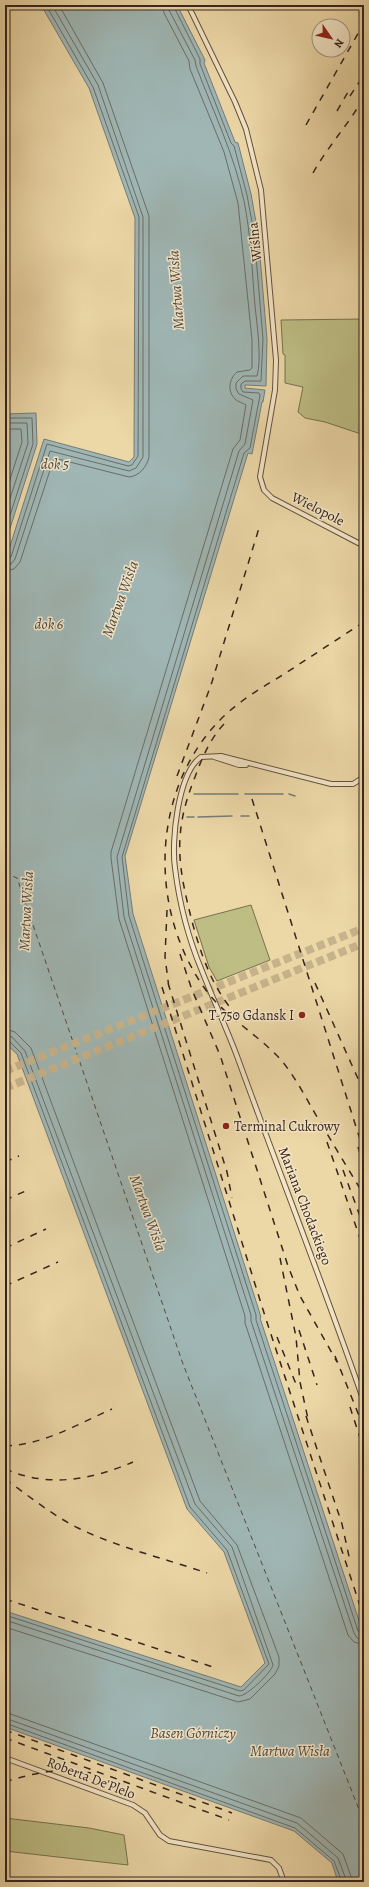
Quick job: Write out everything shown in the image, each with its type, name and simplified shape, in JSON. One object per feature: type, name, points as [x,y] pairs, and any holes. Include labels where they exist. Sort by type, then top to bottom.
[{"type":"street","name":"Wiślna","points":[[188,5],[235,102],[246,129],[261,190],[276,360],[276,390],[261,470],[264,490]]},
{"type":"street","name":"Wielopole","points":[[264,490],[272,498],[364,546]]},
{"type":"street","name":"Mariana Chodackiego","points":[[364,777],[353,784],[331,784],[221,756],[201,757],[195,764],[182,793],[176,818],[174,861],[185,912],[199,963],[237,1055],[326,1290],[364,1402]]},
{"type":"street","name":"Roberta De'Plelo","points":[[5,1758],[133,1805],[145,1813],[160,1835],[169,1841],[271,1860],[279,1868],[284,1882]]},
{"type":"green space","points":[[364,319],[364,435],[325,422],[305,418],[298,412],[303,387],[285,383],[285,355],[283,354],[281,320]]},
{"type":"green space","points":[[251,905],[270,960],[217,981],[209,967],[194,920]]},
{"type":"green space","points":[[5,1818],[89,1828],[124,1835],[128,1865],[5,1851]]},
{"type":"water","points":[[41,5],[177,5],[205,60],[204,63],[235,142],[238,143],[251,194],[258,233],[267,339],[266,386],[245,385],[245,388],[265,390],[252,454],[248,453],[125,856],[133,914],[261,1317],[260,1318],[364,1636],[364,1882],[338,1882],[332,1863],[294,1831],[5,1727],[5,1611],[241,1687],[265,1663],[224,1552],[187,1509],[17,1054],[5,1043],[5,562],[44,439],[129,462],[134,457],[135,218],[89,88]]},
{"type":"water","points":[[36,413],[37,444],[5,544],[5,414]]},
{"type":"waterway","points":[[194,794],[238,794]]},
{"type":"waterway","points":[[245,794],[283,794]]},
{"type":"waterway","points":[[289,794],[295,796]]},
{"type":"waterway","points":[[198,817],[232,816]]},
{"type":"waterway","points":[[241,816],[249,816]]},
{"type":"waterway","points":[[187,817],[194,817]]},
{"type":"ferry route","points":[[5,873],[17,878],[183,1364],[364,1822]]},
{"type":"tunnel","points":[[5,1071],[364,928]]},
{"type":"tunnel","points":[[5,1088],[364,943]]},
{"type":"railway","points":[[306,125],[364,23]]},
{"type":"railway","points":[[360,71],[364,63]]},
{"type":"railway","points":[[350,96],[364,75]]},
{"type":"railway","points":[[337,111],[348,92]]},
{"type":"railway","points":[[313,173],[364,97]]},
{"type":"railway","points":[[177,776],[211,685],[259,528]]},
{"type":"railway","points":[[364,622],[251,694],[224,716],[200,744],[182,776],[171,810],[166,846],[166,883],[173,919],[185,954],[203,986],[221,1007],[282,1061],[299,1085],[364,1195]]},
{"type":"railway","points":[[224,724],[207,749],[188,797],[180,834],[181,868],[193,925],[206,964],[224,1000],[242,1021]]},
{"type":"railway","points":[[252,799],[364,1152]]},
{"type":"railway","points":[[167,910],[165,957],[169,988]]},
{"type":"railway","points":[[180,954],[192,990],[220,1055],[288,1266],[300,1296],[337,1362]]},
{"type":"railway","points":[[168,983],[227,1172],[232,1198]]},
{"type":"railway","points":[[315,983],[364,1092]]},
{"type":"railway","points":[[162,987],[265,1316],[364,1618]]},
{"type":"railway","points":[[327,1142],[364,1250]]},
{"type":"railway","points":[[358,1147],[364,1166]]},
{"type":"railway","points":[[5,1162],[19,1156]]},
{"type":"railway","points":[[343,1170],[364,1227]]},
{"type":"railway","points":[[5,1200],[28,1190]]},
{"type":"railway","points":[[5,1248],[46,1229]]},
{"type":"railway","points":[[280,1258],[296,1337],[300,1382],[308,1419]]},
{"type":"railway","points":[[5,1286],[58,1262]]},
{"type":"railway","points":[[299,1330],[317,1385]]},
{"type":"railway","points":[[277,1337],[298,1389]]},
{"type":"railway","points":[[335,1356],[364,1428]]},
{"type":"railway","points":[[350,1407],[364,1450]]},
{"type":"railway","points":[[5,1446],[19,1445],[47,1438],[112,1409]]},
{"type":"railway","points":[[306,1416],[342,1524],[350,1561]]},
{"type":"railway","points":[[5,1469],[21,1475],[54,1480],[86,1477],[133,1462]]},
{"type":"railway","points":[[5,1479],[68,1523],[93,1535],[125,1547],[207,1573]]},
{"type":"railway","points":[[5,1599],[213,1667]]},
{"type":"railway","points":[[5,1730],[232,1813]]},
{"type":"railway","points":[[5,1738],[229,1820]]},
{"type":"railway","points":[[5,1782],[47,1772],[80,1771],[91,1773]]},
{"type":"place","name":"T-750 Gdansk I","points":[[302,1015]]},
{"type":"place","name":"Terminal Cukrowy","points":[[226,1126]]},
{"type":"water label","name":"Martwa Wisła","points":[[176,290]]},
{"type":"water label","name":"dok 5","points":[[55,464]]},
{"type":"water label","name":"Martwa Wisła","points":[[120,599]]},
{"type":"water label","name":"dok 6","points":[[49,624]]},
{"type":"water label","name":"Martwa Wisła","points":[[26,911]]},
{"type":"water label","name":"Martwa Wisła","points":[[148,1213]]},
{"type":"water label","name":"Basen Górniczy","points":[[193,1733]]},
{"type":"water label","name":"Martwa Wisła","points":[[290,1751]]}]
